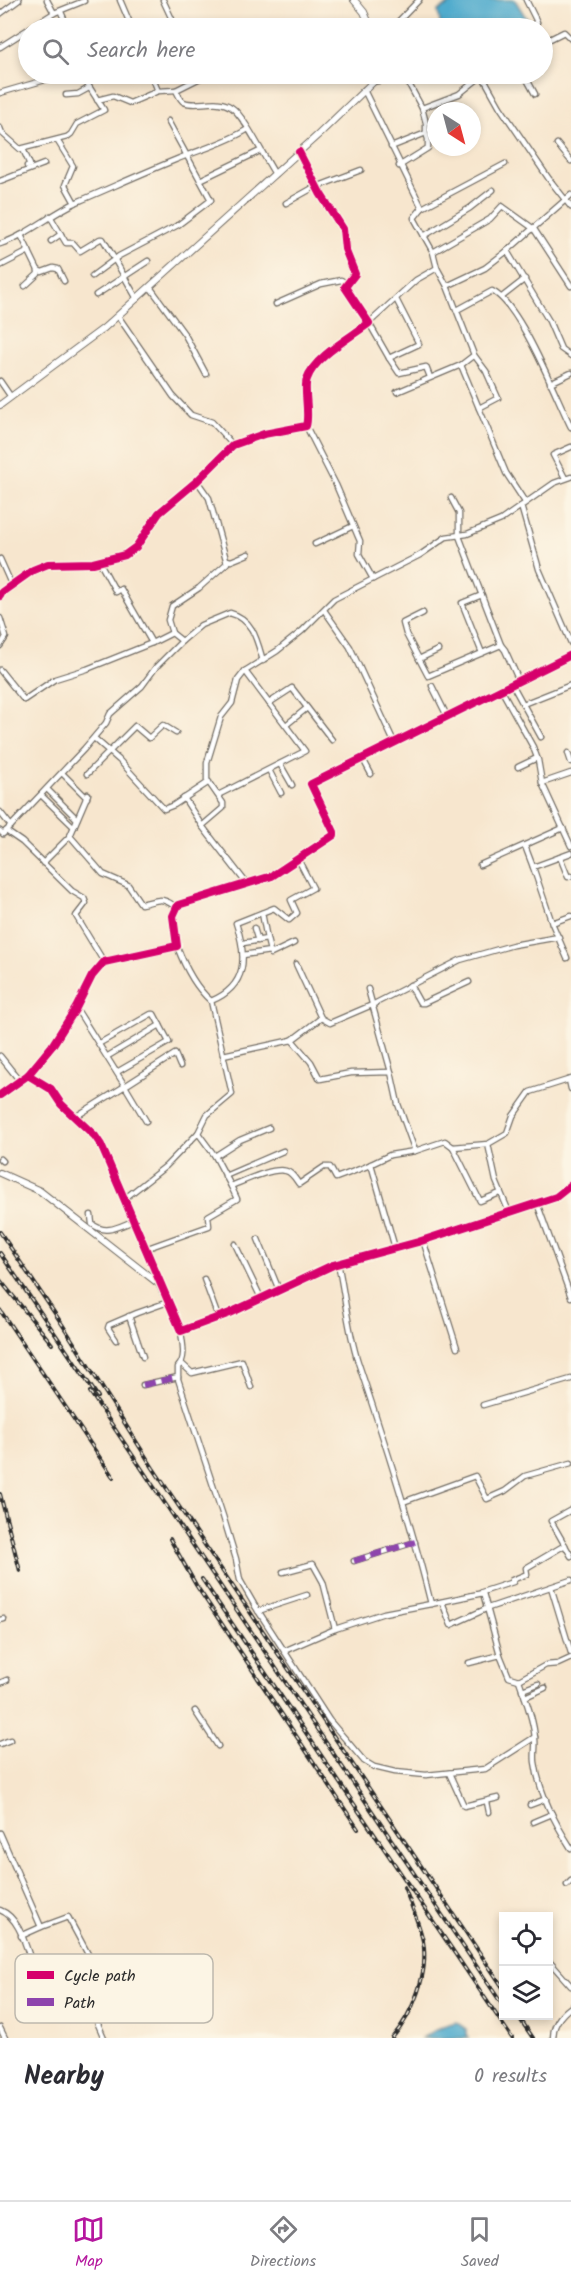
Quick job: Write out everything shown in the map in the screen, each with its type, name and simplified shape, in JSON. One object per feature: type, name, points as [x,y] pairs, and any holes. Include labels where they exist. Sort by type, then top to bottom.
[{"type":"street","points":[[0,14],[19,0]]},
{"type":"street","points":[[47,0],[54,13]]},
{"type":"street","points":[[128,18],[121,1],[129,0]]},
{"type":"street","points":[[163,0],[171,18]]},
{"type":"street","points":[[354,0],[367,18]]},
{"type":"street","points":[[402,18],[419,0]]},
{"type":"street","points":[[526,0],[535,18]]},
{"type":"street","points":[[46,18],[84,1]]},
{"type":"street","points":[[61,12],[64,18]]},
{"type":"street","points":[[553,38],[564,32],[571,39]]},
{"type":"street","points":[[0,47],[18,36]]},
{"type":"street","points":[[0,93],[31,84]]},
{"type":"street","points":[[0,128],[2,133],[20,149],[57,141],[72,134],[81,122],[104,110],[87,84]]},
{"type":"street","points":[[155,84],[158,92]]},
{"type":"street","points":[[97,100],[113,96],[130,103],[158,92],[176,90],[188,84]]},
{"type":"street","points":[[0,405],[118,316],[371,84]]},
{"type":"street","points":[[399,166],[428,147],[429,139],[422,108],[409,84]]},
{"type":"street","points":[[422,108],[459,94],[471,84]]},
{"type":"street","points":[[488,84],[500,107],[571,207]]},
{"type":"street","points":[[530,84],[535,94]]},
{"type":"street","points":[[66,95],[78,94],[89,88]]},
{"type":"street","points":[[176,90],[183,102],[217,102],[231,106],[248,129],[274,174]]},
{"type":"street","points":[[364,90],[399,166],[422,208]]},
{"type":"street","points":[[92,276],[119,256],[178,225],[211,200],[168,121]]},
{"type":"street","points":[[0,244],[21,235],[75,203],[248,129]]},
{"type":"street","points":[[391,147],[426,133]]},
{"type":"street","points":[[57,141],[73,166],[65,185],[75,203]]},
{"type":"street","points":[[557,144],[571,161]]},
{"type":"street","points":[[23,149],[30,165],[25,167],[26,171]]},
{"type":"street","points":[[200,180],[260,151]]},
{"type":"street","points":[[298,152],[343,229],[345,249],[355,274],[345,287],[399,373],[426,367],[430,377]]},
{"type":"street","points":[[0,181],[44,164]]},
{"type":"street","points":[[479,408],[498,398],[486,371],[474,355],[447,286],[437,268],[433,252],[414,218],[422,208],[505,164]]},
{"type":"street","points":[[286,203],[311,189],[361,170]]},
{"type":"street","points":[[424,236],[470,208],[493,190]]},
{"type":"street","points":[[447,286],[485,268],[534,229],[571,195]]},
{"type":"street","points":[[433,252],[490,219],[502,206],[534,229],[571,286]]},
{"type":"street","points":[[50,216],[66,243],[73,243],[80,251],[102,238],[137,299]]},
{"type":"street","points":[[51,241],[61,234]]},
{"type":"street","points":[[21,235],[38,270],[38,274],[25,286]]},
{"type":"street","points":[[0,266],[29,251]]},
{"type":"street","points":[[507,251],[549,321],[561,349],[571,356]]},
{"type":"street","points":[[96,295],[148,261]]},
{"type":"street","points":[[38,270],[42,272],[53,268],[58,269],[64,281]]},
{"type":"street","points":[[373,579],[359,554],[360,541],[327,466],[306,426],[308,404],[306,381],[314,367],[336,347],[369,323],[416,279],[437,268]]},
{"type":"street","points":[[502,297],[525,279]]},
{"type":"street","points":[[276,304],[328,282],[340,280],[346,283]]},
{"type":"street","points":[[150,287],[185,335],[206,374]]},
{"type":"street","points":[[457,310],[492,291],[502,297],[519,320],[571,428]]},
{"type":"street","points":[[389,358],[419,344],[396,300]]},
{"type":"street","points":[[118,316],[173,396],[191,415],[212,422],[233,445]]},
{"type":"street","points":[[397,392],[461,365],[474,355]]},
{"type":"street","points":[[461,365],[506,473],[523,504],[539,569],[571,643]]},
{"type":"street","points":[[550,383],[571,373]]},
{"type":"street","points":[[0,381],[11,397]]},
{"type":"street","points":[[564,412],[571,409]]},
{"type":"street","points":[[0,596],[2,592],[33,570],[48,564],[99,561],[125,555],[136,547],[159,513],[197,481],[233,445],[264,434],[306,426]]},
{"type":"street","points":[[565,478],[554,455],[571,447]]},
{"type":"street","points":[[202,826],[224,808],[208,782],[207,763],[219,722],[232,703],[238,681],[245,671],[263,661],[302,631],[334,599],[420,555],[446,537],[459,536],[501,520],[565,478],[571,477]]},
{"type":"street","points":[[182,641],[172,633],[168,620],[172,606],[199,588],[228,560],[209,498],[197,481]]},
{"type":"street","points":[[451,498],[459,513],[459,536],[501,645],[519,681]]},
{"type":"street","points":[[315,544],[353,526]]},
{"type":"street","points":[[228,560],[231,561],[248,554]]},
{"type":"street","points":[[0,560],[12,586]]},
{"type":"street","points":[[99,561],[116,591],[121,589],[152,643]]},
{"type":"street","points":[[482,595],[462,603],[482,653]]},
{"type":"street","points":[[324,610],[350,647],[394,742]]},
{"type":"street","points":[[104,962],[76,916],[86,903],[84,898],[72,891],[22,842],[3,831],[11,826],[94,738],[110,714],[142,686],[156,667],[201,625],[230,613],[242,618],[250,626],[258,641],[263,661]]},
{"type":"street","points":[[423,613],[403,623],[406,634],[428,676],[501,645]]},
{"type":"street","points":[[0,618],[6,637],[0,646]]},
{"type":"street","points":[[0,670],[24,700],[55,679],[87,669],[172,633]]},
{"type":"street","points":[[419,658],[438,650]]},
{"type":"street","points":[[124,1199],[166,1166],[198,1133],[207,1115],[232,1094],[211,1001],[188,970],[177,946],[173,916],[177,908],[183,902],[272,876],[334,835],[311,784],[571,656]]},
{"type":"street","points":[[218,795],[305,751],[245,671]]},
{"type":"street","points":[[512,684],[541,736]]},
{"type":"street","points":[[432,686],[447,716]]},
{"type":"street","points":[[524,704],[571,686]]},
{"type":"street","points":[[269,703],[292,688],[332,740]]},
{"type":"street","points":[[501,689],[537,758],[542,783],[571,846]]},
{"type":"street","points":[[286,725],[308,708]]},
{"type":"street","points":[[87,774],[135,725],[149,738],[163,725],[176,733]]},
{"type":"street","points":[[94,738],[164,809],[208,782]]},
{"type":"street","points":[[568,753],[571,762]]},
{"type":"street","points":[[518,767],[537,758]]},
{"type":"street","points":[[363,759],[371,774]]},
{"type":"street","points":[[280,764],[292,785]]},
{"type":"street","points":[[269,770],[281,793]]},
{"type":"street","points":[[43,863],[70,836],[88,796],[62,772]]},
{"type":"street","points":[[542,783],[571,773]]},
{"type":"street","points":[[46,789],[77,819]]},
{"type":"street","points":[[41,795],[74,827]]},
{"type":"street","points":[[184,798],[202,826],[247,884]]},
{"type":"street","points":[[0,812],[11,826]]},
{"type":"street","points":[[480,865],[563,828]]},
{"type":"street","points":[[70,836],[103,874],[128,885],[141,904],[162,899],[177,908]]},
{"type":"street","points":[[525,846],[567,958]]},
{"type":"street","points":[[533,867],[571,853]]},
{"type":"street","points":[[560,857],[568,877],[571,876]]},
{"type":"street","points":[[211,1001],[232,987],[240,975],[243,944],[236,923],[274,908],[289,920],[297,913],[291,900],[313,888],[298,859]]},
{"type":"street","points":[[262,913],[270,951]]},
{"type":"street","points":[[552,923],[571,916]]},
{"type":"street","points":[[254,928],[258,941]]},
{"type":"street","points":[[296,964],[321,1018],[330,1023],[372,1005],[460,960],[513,945],[559,937]]},
{"type":"street","points":[[243,944],[267,939]]},
{"type":"street","points":[[243,955],[270,951],[271,954],[294,942]]},
{"type":"street","points":[[0,1095],[28,1075],[52,1046],[76,1008],[92,976],[104,962],[177,946]]},
{"type":"street","points":[[410,985],[420,1003],[424,1004],[469,982]]},
{"type":"street","points":[[368,989],[398,1104],[415,1151]]},
{"type":"street","points":[[76,1008],[100,1043],[146,1121]]},
{"type":"street","points":[[100,1043],[151,1014],[160,1025],[180,1066]]},
{"type":"street","points":[[223,1055],[292,1040],[321,1018]]},
{"type":"street","points":[[108,1056],[160,1025]]},
{"type":"street","points":[[292,1040],[311,1062],[320,1079],[351,1073],[391,1072]]},
{"type":"street","points":[[117,1072],[169,1042]]},
{"type":"street","points":[[75,1117],[175,1054]]},
{"type":"street","points":[[0,1056],[20,1081]]},
{"type":"street","points":[[28,1075],[51,1089],[61,1104],[95,1136],[101,1145],[181,1331],[183,1357],[182,1364],[178,1366],[178,1377],[237,1559],[240,1580],[329,1720],[364,1761],[374,1767],[426,1775],[485,1769],[535,1737]]},
{"type":"street","points":[[453,1147],[488,1144],[507,1132],[513,1116],[530,1092],[570,1079],[571,1089]]},
{"type":"street","points":[[215,1156],[240,1140],[269,1128]]},
{"type":"street","points":[[145,1249],[209,1226],[208,1216],[237,1199],[215,1156],[198,1133]]},
{"type":"street","points":[[231,1186],[273,1171],[286,1170],[299,1185],[324,1167],[330,1167],[336,1178],[390,1155],[415,1151],[445,1141],[453,1147],[480,1201],[500,1193]]},
{"type":"street","points":[[488,1144],[500,1193],[509,1212]]},
{"type":"street","points":[[225,1176],[283,1151]]},
{"type":"street","points":[[371,1164],[395,1248]]},
{"type":"street","points":[[0,1173],[40,1191],[159,1284]]},
{"type":"street","points":[[181,1331],[218,1317],[338,1263],[423,1240],[556,1197],[571,1185]]},
{"type":"street","points":[[537,1203],[571,1297]]},
{"type":"street","points":[[91,1215],[92,1224],[99,1230],[110,1230],[133,1221]]},
{"type":"street","points":[[258,1239],[279,1290]]},
{"type":"street","points":[[423,1240],[457,1348]]},
{"type":"street","points":[[235,1244],[261,1298]]},
{"type":"street","points":[[338,1263],[358,1363],[374,1406],[416,1542],[431,1604]]},
{"type":"street","points":[[204,1279],[218,1317]]},
{"type":"street","points":[[116,1340],[108,1326],[168,1302]]},
{"type":"street","points":[[129,1316],[143,1357]]},
{"type":"street","points":[[182,1364],[192,1373],[242,1361],[251,1387]]},
{"type":"street","points":[[143,1385],[178,1377]]},
{"type":"street","points":[[483,1405],[571,1379]]},
{"type":"street","points":[[403,1502],[475,1476],[487,1499],[505,1491],[525,1476],[571,1464]]},
{"type":"street","points":[[571,1510],[551,1521],[571,1556]]},
{"type":"street","points":[[354,1561],[416,1542]]},
{"type":"street","points":[[284,1651],[335,1629],[384,1613],[442,1602],[513,1582],[512,1580],[527,1574],[526,1568],[565,1545]]},
{"type":"street","points":[[283,1572],[313,1564],[323,1582],[335,1629]]},
{"type":"street","points":[[442,1602],[451,1624],[488,1608],[571,1580]]},
{"type":"street","points":[[551,1587],[571,1653]]},
{"type":"street","points":[[479,1593],[483,1593],[508,1677],[519,1680],[546,1665],[558,1664],[571,1658]]},
{"type":"street","points":[[258,1611],[307,1595]]},
{"type":"street","points":[[468,1664],[500,1654]]},
{"type":"street","points":[[0,1683],[7,1680]]},
{"type":"street","points":[[519,1680],[535,1737],[535,1762],[546,1799],[556,1826],[571,1848]]},
{"type":"street","points":[[522,1690],[538,1684]]},
{"type":"street","points":[[525,1697],[545,1688]]},
{"type":"street","points":[[195,1711],[218,1746]]},
{"type":"street","points":[[0,1744],[10,1740]]},
{"type":"street","points":[[449,1773],[464,1806],[498,1798]]},
{"type":"street","points":[[530,1805],[546,1799]]},
{"type":"street","points":[[487,1802],[489,1812]]},
{"type":"street","points":[[532,1822],[552,1814]]},
{"type":"street","points":[[0,1833],[2,1845],[41,1927]]},
{"type":"street","points":[[0,1910],[9,1913],[28,1954]]},
{"type":"street","points":[[21,1936],[68,1917],[88,1954]]},
{"type":"street","points":[[553,1965],[571,1986]]},
{"type":"street","points":[[553,2038],[560,2016],[571,2007]]},
{"type":"street","points":[[98,2023],[104,2038]]},
{"type":"street","points":[[0,2028],[4,2038]]},
{"type":"water","points":[[457,0],[515,0],[526,18],[439,18],[438,11]]},
{"type":"water","points":[[456,2022],[466,2029],[468,2038],[422,2038],[443,2026]]},
{"type":"railway","points":[[0,1232],[62,1324],[153,1468],[499,1982]]},
{"type":"railway","points":[[0,1253],[98,1397]]},
{"type":"railway","points":[[0,1280],[52,1344]]},
{"type":"railway","points":[[0,1310],[113,1477]]},
{"type":"railway","points":[[90,1392],[499,2000]]},
{"type":"railway","points":[[0,1494],[20,1571]]},
{"type":"railway","points":[[170,1539],[196,1585],[358,1829]]},
{"type":"railway","points":[[202,1579],[512,2038]]},
{"type":"railway","points":[[392,2038],[413,2005],[424,1966],[423,1941],[404,1887]]},
{"type":"railway","points":[[521,2020],[533,2038]]},
{"type":"marked path","points":[[143,1385],[178,1377]]},
{"type":"marked path","points":[[354,1561],[415,1542]]},
{"type":"cycle path","points":[[0,596],[2,592],[33,570],[48,564],[93,563],[125,555],[136,547],[159,513],[197,481],[233,445],[264,434],[306,426],[306,383],[311,371],[325,355],[369,323],[345,287],[355,274],[345,249],[343,229],[320,193],[299,152]]},
{"type":"cycle path","points":[[0,1095],[28,1075],[52,1046],[76,1008],[92,976],[104,962],[177,946],[173,916],[178,905],[272,876],[334,835],[311,784],[571,655]]},
{"type":"cycle path","points":[[28,1075],[51,1089],[61,1104],[95,1136],[101,1145],[181,1331],[230,1313],[333,1265],[418,1242],[556,1197],[571,1185]]}]
